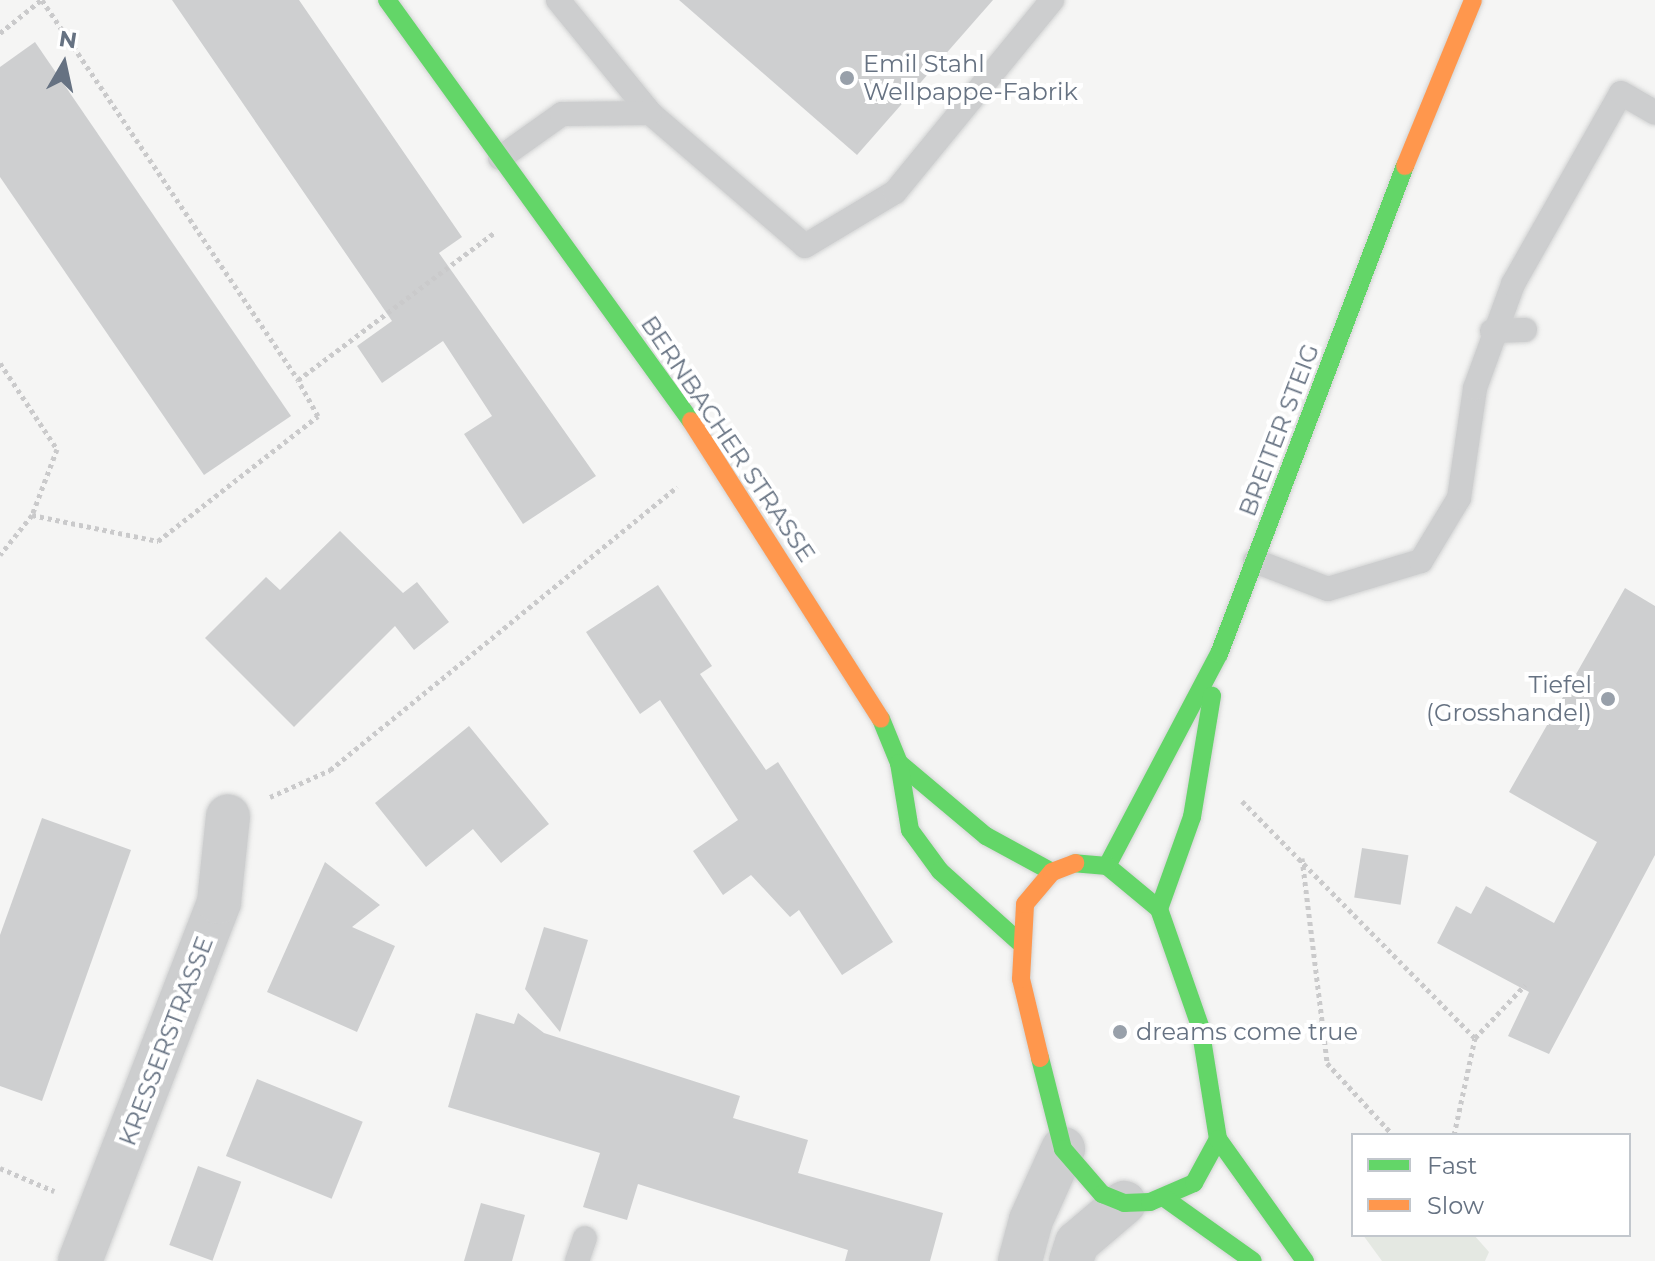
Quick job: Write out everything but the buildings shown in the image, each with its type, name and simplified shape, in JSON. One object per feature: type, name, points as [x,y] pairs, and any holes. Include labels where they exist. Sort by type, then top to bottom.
[{"type":"street","name":"BERNBACHER STRASSE","points":[[387,0],[718,459],[875,705],[899,763],[986,836],[1052,872]]},
{"type":"street","name":"BREITER STEIG","points":[[1107,866],[1219,654],[1397,185],[1473,0]]},
{"type":"street","points":[[1159,909],[1192,817],[1219,654]]},
{"type":"street","points":[[899,763],[910,830],[940,871],[1019,942]]},
{"type":"street","name":"KRESSERSTRASSE","points":[[80,1261],[219,902],[228,816]]},
{"type":"street","points":[[1253,1261],[1143,1200],[1091,1187],[1063,1149],[1021,979],[1019,942],[1025,904],[1052,872],[1075,863],[1107,866],[1159,909],[1200,1026],[1218,1139],[1305,1261]]},
{"type":"street","points":[[1071,1261],[1077,1243],[1143,1200],[1194,1183],[1218,1139]]},
{"type":"street","points":[[1020,1261],[1031,1220],[1063,1149]]},
{"type":"lane","points":[[558,0],[650,113],[805,246],[895,192],[1052,0]]},
{"type":"lane","points":[[1255,561],[1328,589],[1421,561],[1459,498],[1475,388],[1492,331],[1513,284],[1621,93],[1655,113]]},
{"type":"lane","points":[[500,158],[562,114],[650,113]]},
{"type":"lane","points":[[1492,331],[1525,330]]},
{"type":"path","points":[[0,33],[41,0],[298,380],[318,416],[158,541],[32,515]]},
{"type":"path","points":[[298,380],[533,203]]},
{"type":"path","points":[[0,363],[57,449],[32,515],[0,555]]},
{"type":"path","points":[[228,816],[330,770],[643,511],[718,459]]},
{"type":"path","points":[[1197,784],[1250,803],[1475,1038]]},
{"type":"path","points":[[1302,857],[1327,1063],[1391,1133]]},
{"type":"path","points":[[1454,1133],[1475,1038],[1525,985]]},
{"type":"path","points":[[0,1168],[100,1210]]},
{"type":"shaded area","points":[[1364,1237],[1476,1237],[1489,1252],[1485,1261],[1382,1261]]},
{"type":"traffic: fast","points":[[387,0],[691,421]]},
{"type":"traffic: fast","points":[[1107,866],[1219,654],[1405,166]]},
{"type":"traffic: fast","points":[[1159,909],[1192,817],[1212,696]]},
{"type":"traffic: fast","points":[[881,719],[899,763],[986,836],[1052,872]]},
{"type":"traffic: fast","points":[[899,763],[910,830],[940,871],[1019,942]]},
{"type":"traffic: fast","points":[[1040,1058],[1063,1149],[1102,1194],[1124,1203],[1150,1202],[1194,1183],[1218,1139],[1200,1026],[1159,909],[1107,866],[1075,863]]},
{"type":"traffic: fast","points":[[1218,1139],[1305,1261]]},
{"type":"traffic: fast","points":[[1163,1197],[1253,1261]]},
{"type":"traffic: slow","points":[[1405,166],[1473,0]]},
{"type":"traffic: slow","points":[[691,421],[881,719]]},
{"type":"traffic: slow","points":[[1040,1058],[1021,979],[1025,904],[1052,872],[1075,863]]},
{"type":"place","name":"Emil Stahl Wellpappe-Fabrik","points":[[847,78]]},
{"type":"place","name":"Tiefel (Grosshandel)","points":[[1608,699]]},
{"type":"place","name":"dreams come true","points":[[1120,1032]]}]
